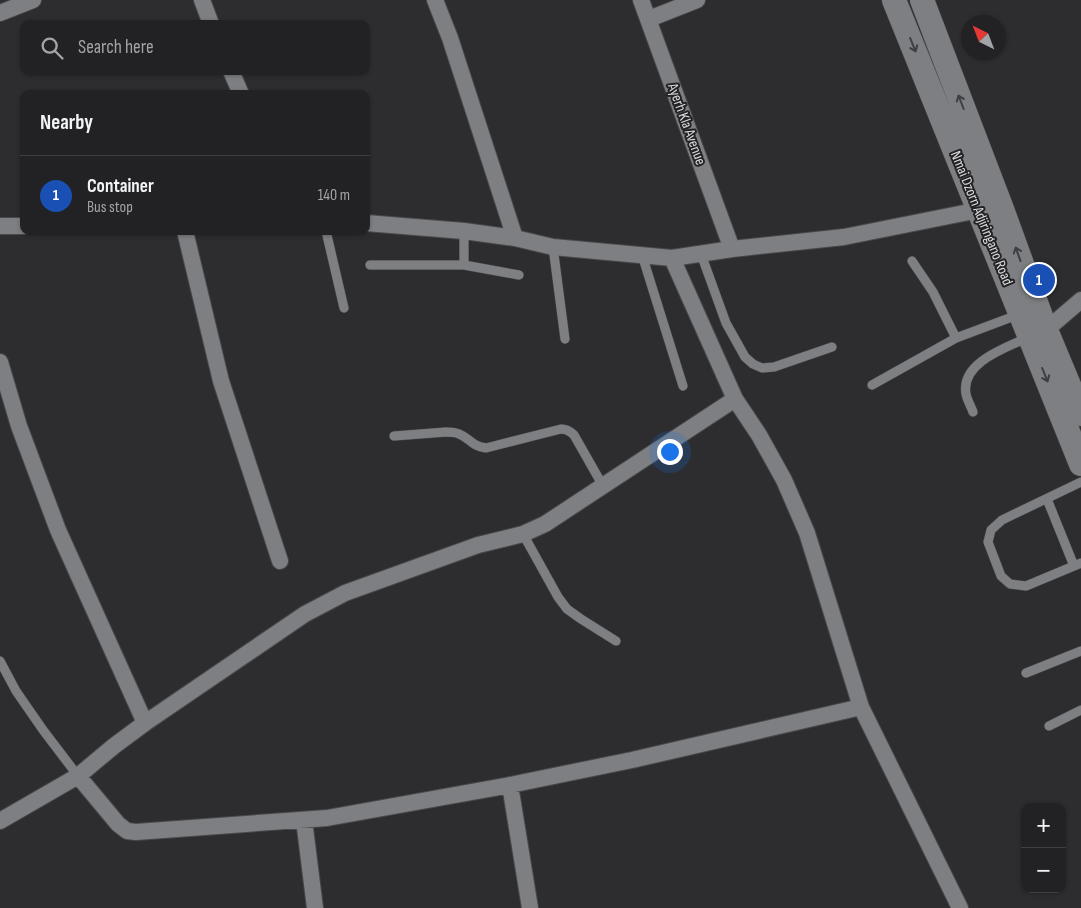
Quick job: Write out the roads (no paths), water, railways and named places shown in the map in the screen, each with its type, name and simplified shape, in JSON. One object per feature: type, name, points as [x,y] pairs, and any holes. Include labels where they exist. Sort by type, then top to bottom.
[{"type":"main road","name":"Nmai Dzorn Adjiringano Road","points":[[894,0],[1020,314],[1038,333],[1081,414]]},
{"type":"main road","name":"Nmai Dzorn Adjiringano Road","points":[[922,0],[995,191],[1038,333],[1081,464]]},
{"type":"street","points":[[0,13],[33,0]]},
{"type":"street","points":[[202,0],[210,20]]},
{"type":"street","points":[[435,0],[450,38],[515,238]]},
{"type":"street","name":"Ayerh Kla Avenue","points":[[641,0],[732,249]]},
{"type":"street","points":[[649,19],[697,0]]},
{"type":"street","points":[[233,75],[239,90]]},
{"type":"street","points":[[370,223],[464,231],[515,238],[553,247],[672,258],[732,249],[844,237],[979,210]]},
{"type":"street","points":[[1,223],[20,225]]},
{"type":"street","points":[[185,235],[221,381],[280,561]]},
{"type":"street","points":[[672,258],[736,399],[784,480],[806,533],[861,707],[960,908]]},
{"type":"street","points":[[1038,333],[1081,300]]},
{"type":"street","points":[[0,362],[19,426],[58,530],[145,723]]},
{"type":"street","points":[[0,821],[78,776],[145,723],[305,614],[345,593],[478,545],[524,534],[546,524],[736,399]]},
{"type":"street","points":[[78,776],[118,824],[127,831],[136,832],[327,818],[510,785],[632,760],[861,707]]},
{"type":"street","points":[[510,785],[530,908]]},
{"type":"street","points":[[304,820],[315,908]]},
{"type":"lane","points":[[464,231],[464,265]]},
{"type":"lane","points":[[327,235],[344,308]]},
{"type":"lane","points":[[553,247],[565,339]]},
{"type":"lane","points":[[701,254],[726,323],[745,357],[753,364],[762,368],[774,367],[832,347]]},
{"type":"lane","points":[[642,255],[683,386]]},
{"type":"lane","points":[[912,261],[932,292],[956,338]]},
{"type":"lane","points":[[370,265],[464,265],[519,275]]},
{"type":"lane","points":[[872,385],[956,338],[1020,314]]},
{"type":"lane","points":[[973,412],[966,393],[966,382],[973,370],[982,360],[995,352],[1038,333]]},
{"type":"lane","points":[[394,436],[453,432],[478,447],[486,448],[566,429],[574,435],[603,486]]},
{"type":"lane","points":[[1047,499],[1078,564],[1026,586],[1010,584],[1002,576],[988,542],[991,530],[1002,520],[1081,482]]},
{"type":"lane","points":[[524,534],[558,597],[567,609],[616,641]]},
{"type":"lane","points":[[1026,673],[1081,651]]},
{"type":"lane","points":[[0,661],[16,691],[78,776]]},
{"type":"lane","points":[[1049,726],[1081,710]]},
{"type":"place","name":"Container","points":[[1039,280]]}]
